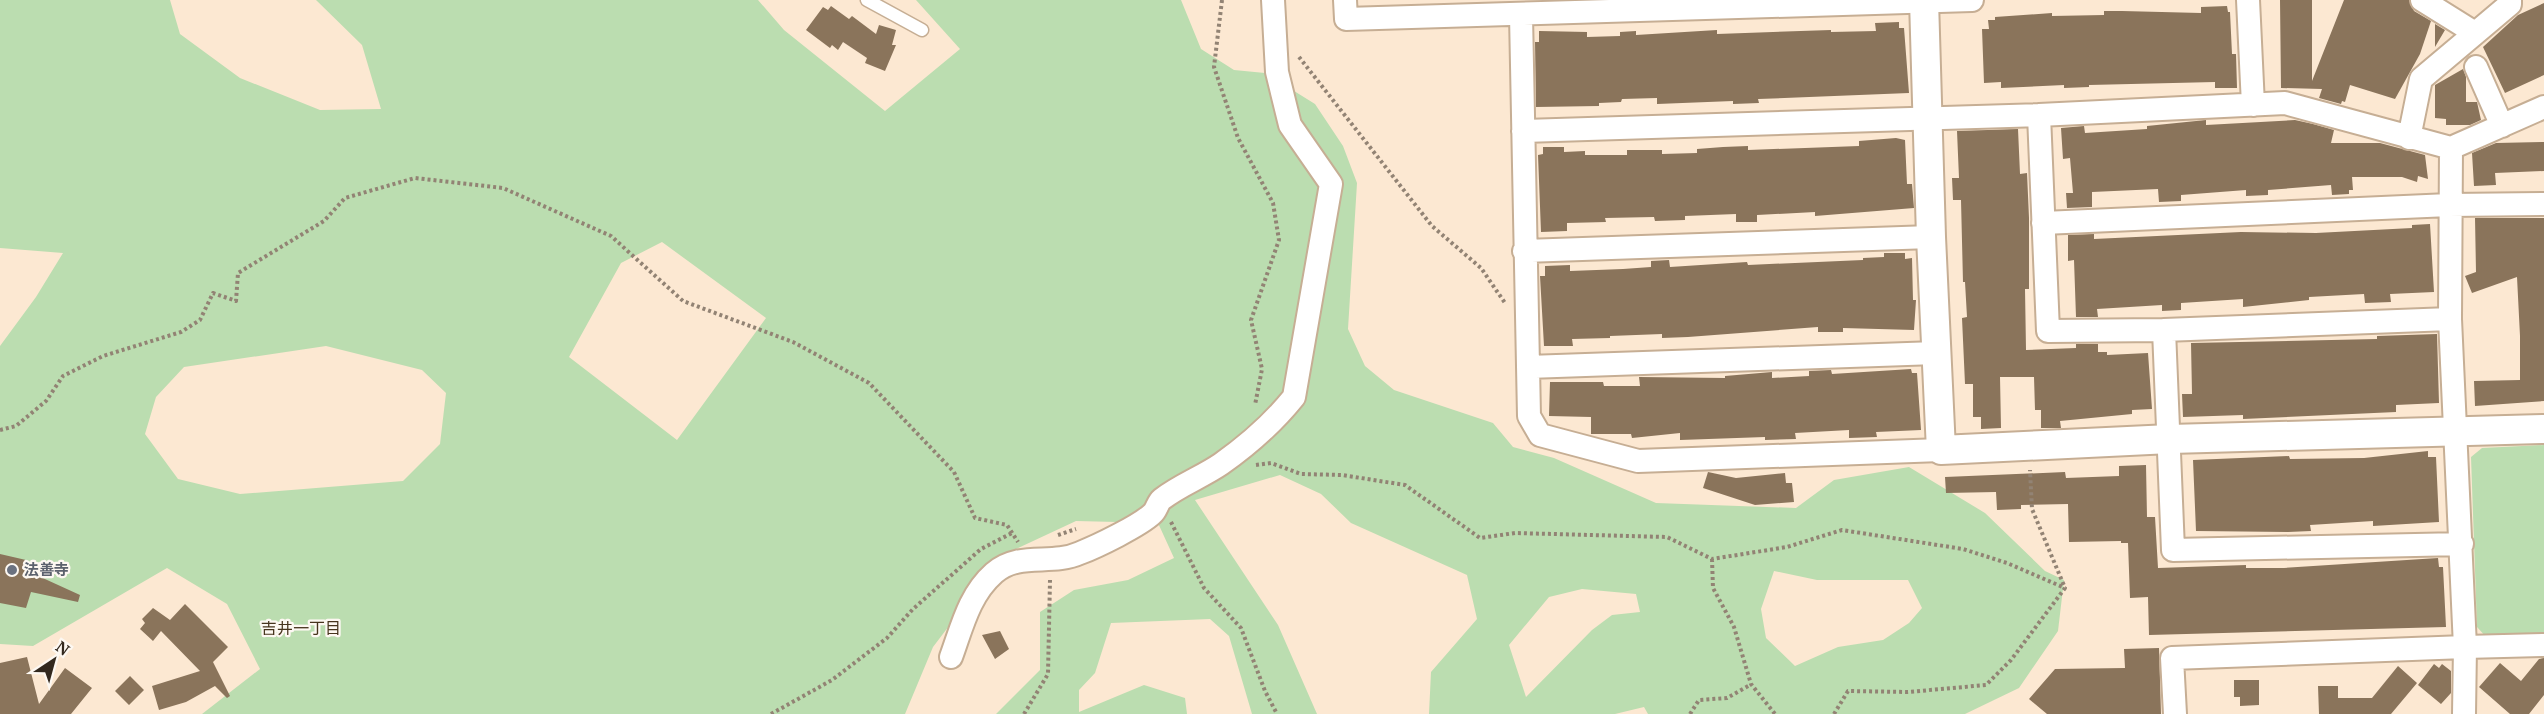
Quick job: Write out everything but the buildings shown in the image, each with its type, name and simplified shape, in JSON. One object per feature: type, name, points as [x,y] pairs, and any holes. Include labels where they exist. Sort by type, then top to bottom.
[{"type":"street","points":[[951,657],[970,604],[980,588],[995,572],[1006,565],[1025,559],[1049,561],[1080,553],[1124,531],[1153,513],[1160,500],[1220,465],[1274,422],[1294,397],[1331,184],[1290,125],[1277,72],[1273,0]]},
{"type":"street","points":[[1345,0],[1346,19],[1521,15],[1673,5],[1971,0]]},
{"type":"street","points":[[2248,0],[2253,105]]},
{"type":"street","points":[[2422,0],[2475,33]]},
{"type":"street","points":[[2409,138],[2421,80],[2510,4],[2510,0]]},
{"type":"street","points":[[1924,1],[1931,237],[1941,450]]},
{"type":"street","points":[[1521,15],[1529,416],[1540,435],[1638,461],[2170,439],[2544,429]]},
{"type":"street","points":[[2476,68],[2502,126]]},
{"type":"street","points":[[1523,131],[2039,115],[2285,103],[2451,148],[2544,107]]},
{"type":"street","points":[[2039,115],[2048,332],[2164,330],[2450,318]]},
{"type":"street","points":[[2451,148],[2450,318],[2466,647],[2464,714]]},
{"type":"street","points":[[2043,223],[2449,205],[2544,204]]},
{"type":"street","points":[[1524,250],[1931,237]]},
{"type":"street","points":[[2164,330],[2173,550],[2462,544]]},
{"type":"street","points":[[1528,367],[1936,353]]},
{"type":"street","points":[[2175,714],[2172,658],[2544,645]]},
{"type":"lane","points":[[867,0],[922,30]]},
{"type":"path","points":[[1222,0],[1214,67],[1238,138],[1273,203],[1279,240],[1251,320],[1262,369],[1257,401],[1253,410]]},
{"type":"path","points":[[1297,54],[1432,226],[1481,268],[1527,335]]},
{"type":"path","points":[[0,430],[16,426],[46,401],[63,376],[103,356],[181,332],[200,320],[213,293],[236,301],[238,273],[324,221],[345,198],[415,178],[503,188],[611,237],[683,301],[793,342],[869,383],[954,472],[975,518],[1006,525],[1020,545]]},
{"type":"path","points":[[2029,445],[2032,509],[2065,588]]},
{"type":"path","points":[[1250,466],[1271,463],[1301,474],[1342,475],[1405,485],[1480,538],[1515,534],[1666,537],[1712,559],[1787,547],[1842,530],[1963,549],[2007,563],[2065,588]]},
{"type":"path","points":[[1160,500],[1204,588],[1241,628],[1265,691],[1277,714]]},
{"type":"path","points":[[1050,537],[1083,526]]},
{"type":"path","points":[[771,714],[832,680],[887,638],[913,609],[981,549],[1012,533]]},
{"type":"path","points":[[1712,559],[1713,588],[1734,627],[1751,684],[1775,714]]},
{"type":"path","points":[[1024,714],[1048,674],[1049,561]]},
{"type":"path","points":[[1834,714],[1848,691],[1908,692],[1960,685],[1986,685],[2011,660],[2065,588]]},
{"type":"path","points":[[1690,714],[1700,700],[1727,698],[1751,684]]},
{"type":"green space","points":[[0,0],[170,0],[180,34],[240,78],[320,110],[381,109],[362,45],[316,0],[758,0],[784,30],[885,111],[960,49],[916,0],[1181,0],[1201,49],[1234,70],[1265,73],[1315,104],[1343,146],[1357,183],[1348,329],[1365,366],[1394,390],[1493,423],[1513,447],[1554,458],[1656,503],[1796,508],[1834,480],[1909,467],[1985,513],[2045,571],[2064,580],[2058,631],[2019,688],[1965,714],[1648,714],[1644,707],[1615,714],[1429,714],[1431,672],[1477,619],[1467,575],[1351,523],[1321,494],[1280,475],[1195,500],[1278,625],[1317,714],[1252,714],[1229,636],[1210,619],[1111,623],[1095,673],[1079,690],[1079,712],[1144,685],[1185,698],[1187,714],[996,714],[1040,670],[1040,612],[1074,590],[1128,580],[1174,558],[1158,523],[1076,521],[1003,555],[933,647],[905,714],[202,714],[260,669],[227,604],[167,568],[33,646],[0,644],[0,346],[36,297],[63,253],[0,248]],"holes":[[[662,242],[766,318],[677,440],[569,357],[621,263]],[[326,346],[422,370],[446,393],[440,444],[403,481],[240,494],[178,479],[145,434],[156,397],[184,367]],[[1774,571],[1817,580],[1908,580],[1922,608],[1909,623],[1883,640],[1838,647],[1795,666],[1766,638],[1761,609]],[[1582,589],[1636,594],[1640,612],[1612,615],[1592,630],[1526,697],[1509,645],[1549,597]]]},
{"type":"green space","points":[[2544,445],[2544,637],[2487,638],[2477,627],[2471,457],[2482,448]]},
{"type":"place","name":"法善寺","points":[[12,570]]},
{"type":"district","name":"吉井一丁目","points":[[301,628]]}]
